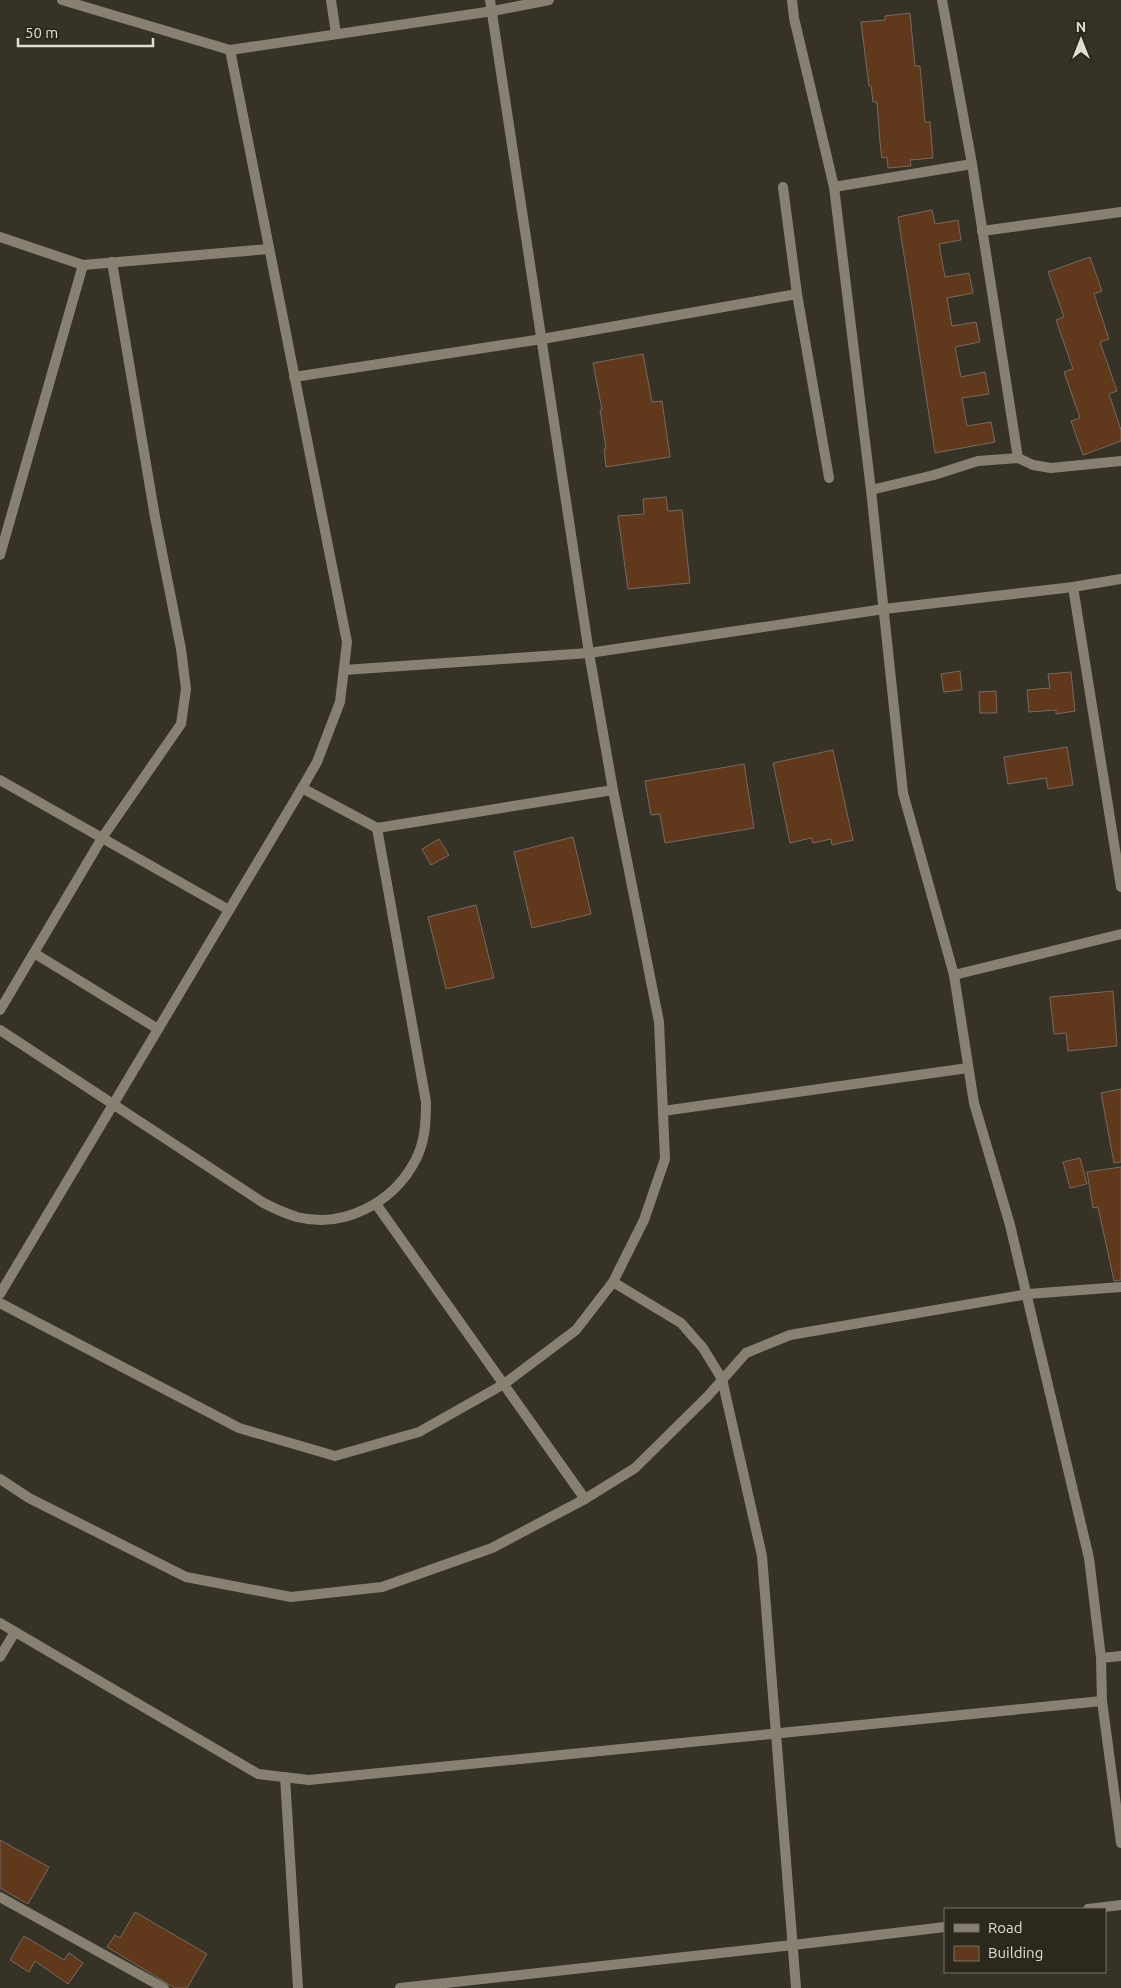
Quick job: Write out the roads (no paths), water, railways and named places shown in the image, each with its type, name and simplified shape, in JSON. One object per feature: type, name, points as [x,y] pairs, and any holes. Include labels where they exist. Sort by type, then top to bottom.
[{"type":"street","points":[[62,0],[230,50],[493,11],[549,0]]},
{"type":"street","points":[[331,0],[336,34]]},
{"type":"street","points":[[0,1302],[239,1428],[336,1456],[419,1432],[504,1384],[576,1330],[613,1282],[644,1220],[666,1159],[659,1022],[613,790],[589,653],[490,0]]},
{"type":"street","points":[[792,0],[794,18],[834,187],[871,490],[903,793],[954,976],[974,1103],[1028,1294],[1089,1558],[1101,1658],[1102,1701],[1121,1843]]},
{"type":"street","points":[[942,0],[972,164],[1018,458]]},
{"type":"street","points":[[0,1294],[317,762],[340,702],[347,642],[230,50]]},
{"type":"street","points":[[834,187],[972,164]]},
{"type":"street","points":[[783,187],[797,294],[829,478]]},
{"type":"street","points":[[982,231],[1121,212]]},
{"type":"street","points":[[0,237],[83,265],[269,249]]},
{"type":"street","points":[[0,1010],[102,838],[181,724],[186,689],[181,649],[155,517],[112,262]]},
{"type":"street","points":[[0,555],[83,265]]},
{"type":"street","points":[[294,377],[542,338],[797,294]]},
{"type":"street","points":[[871,490],[934,475],[978,461],[1018,458],[1033,465],[1051,468],[1121,460]]},
{"type":"street","points":[[344,670],[589,653],[884,610],[1073,587],[1121,579]]},
{"type":"street","points":[[1073,587],[1121,888]]},
{"type":"street","points":[[0,780],[229,910]]},
{"type":"street","points":[[302,788],[377,828],[613,790]]},
{"type":"street","points":[[0,1030],[280,1212],[319,1220],[357,1213],[376,1204],[390,1194],[406,1177],[416,1160],[423,1142],[426,1120],[426,1102],[377,828]]},
{"type":"street","points":[[954,976],[1121,934]]},
{"type":"street","points":[[34,953],[158,1029]]},
{"type":"street","points":[[663,1111],[968,1068]]},
{"type":"street","points":[[376,1204],[585,1499]]},
{"type":"street","points":[[613,1282],[681,1323],[703,1348],[722,1379],[762,1556],[796,1988]]},
{"type":"street","points":[[0,1479],[29,1498],[186,1577],[291,1597],[382,1587],[492,1548],[585,1499],[635,1468],[746,1353],[790,1335],[1028,1294],[1121,1287]]},
{"type":"street","points":[[0,1623],[258,1774],[309,1780],[1102,1701]]},
{"type":"street","points":[[0,1658],[15,1632]]},
{"type":"street","points":[[1101,1658],[1121,1656]]},
{"type":"street","points":[[285,1777],[298,1988]]},
{"type":"street","points":[[0,1896],[164,1988]]},
{"type":"street","points":[[1096,1908],[1121,1905]]},
{"type":"street","points":[[400,1988],[944,1927]]}]
